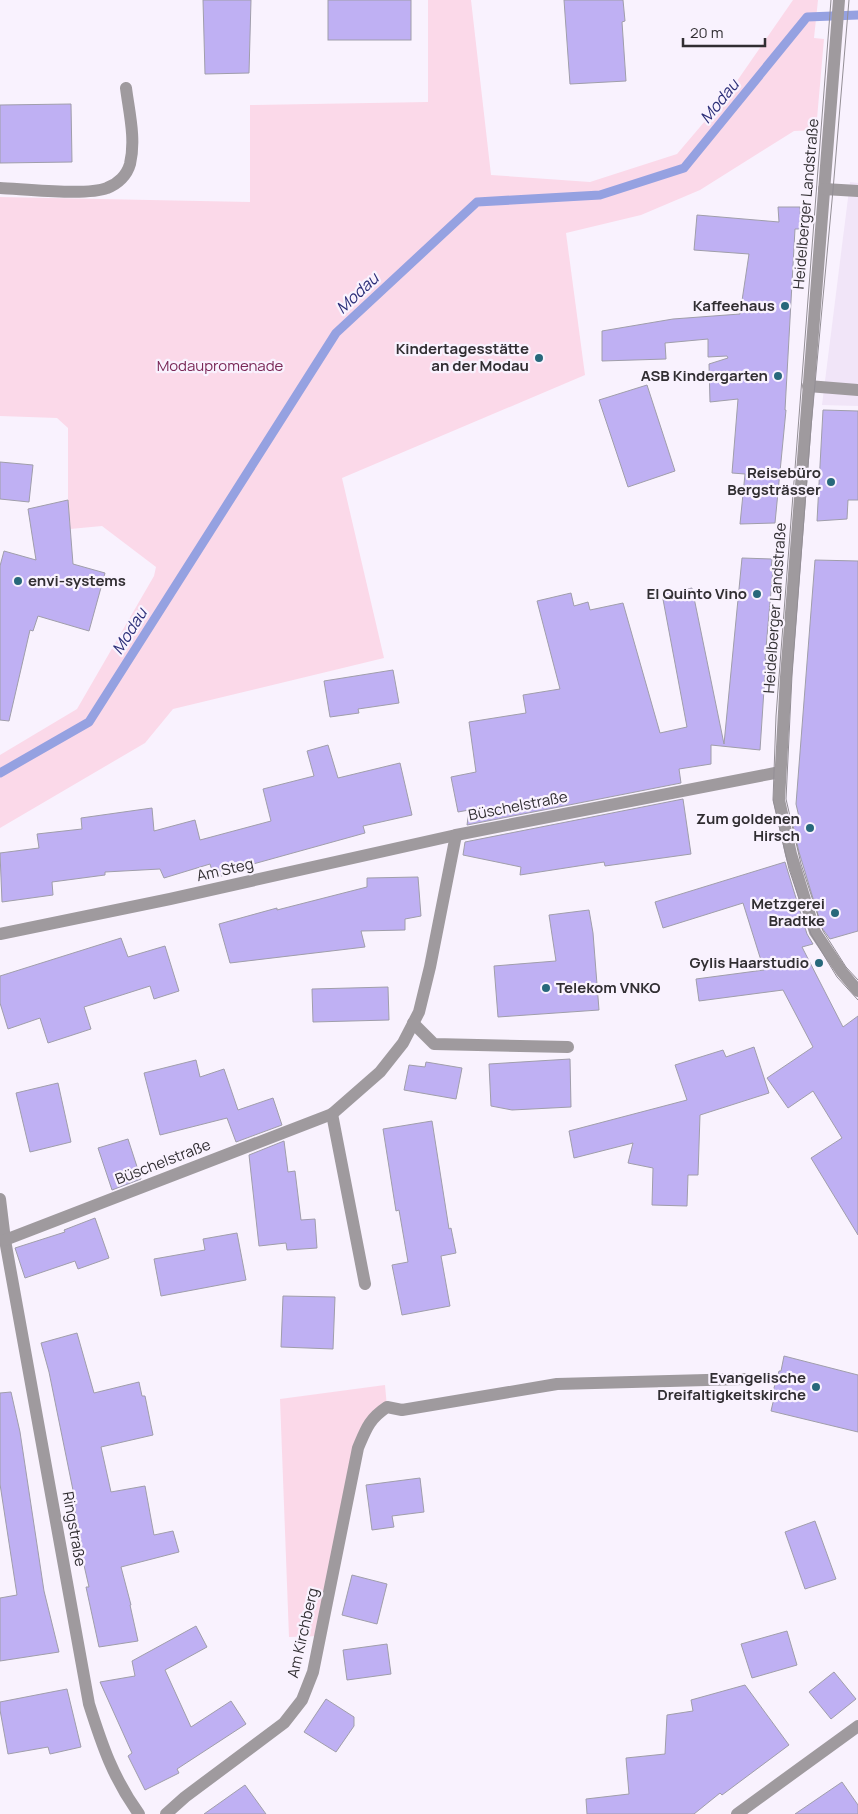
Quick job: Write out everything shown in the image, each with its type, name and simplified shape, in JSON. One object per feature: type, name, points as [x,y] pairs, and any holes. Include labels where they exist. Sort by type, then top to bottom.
[{"type":"street","name":"Heidelberger Landstraße","points":[[839,0],[808,386],[779,800],[791,854],[815,932],[842,972],[858,991]]},
{"type":"street","points":[[0,188],[91,190],[106,188],[118,182],[126,173],[130,164],[132,135],[126,88]]},
{"type":"street","points":[[824,189],[858,191]]},
{"type":"street","points":[[808,386],[858,390]]},
{"type":"street","name":"Büschelstraße","points":[[5,1240],[332,1114],[380,1072],[403,1043],[419,1012],[430,967],[456,835],[780,772]]},
{"type":"street","name":"Am Steg","points":[[0,934],[170,899],[456,835]]},
{"type":"street","points":[[413,1023],[434,1044],[568,1047]]},
{"type":"street","points":[[332,1114],[365,1284]]},
{"type":"street","name":"Ringstraße","points":[[0,1200],[5,1240],[89,1704],[107,1759],[125,1795],[139,1814]]},
{"type":"street","name":"Am Kirchberg","points":[[166,1814],[284,1723],[302,1700],[313,1672],[358,1448],[367,1425],[376,1414],[387,1407],[402,1410],[557,1384],[744,1379]]},
{"type":"street","points":[[737,1814],[858,1726]]},
{"type":"shaded area","points":[[850,182],[858,183],[858,406],[822,405]]},
{"type":"green space","name":"Modaupromenade","points":[[428,0],[471,0],[491,175],[590,182],[677,154],[728,94],[793,0],[818,0],[814,38],[824,39],[816,130],[794,131],[700,190],[641,215],[566,233],[585,375],[342,478],[384,658],[173,709],[145,743],[0,828],[0,755],[77,709],[154,576],[156,567],[102,526],[70,529],[68,428],[57,418],[0,416],[0,197],[250,202],[250,105],[428,102]]},
{"type":"green space","points":[[385,1385],[387,1407],[367,1425],[321,1636],[289,1637],[280,1399]]},
{"type":"building","points":[[203,0],[251,0],[249,73],[205,74]]},
{"type":"building","points":[[328,0],[411,0],[411,40],[328,40]]},
{"type":"building","points":[[564,0],[623,0],[625,21],[622,22],[626,81],[570,84]]},
{"type":"building","points":[[71,104],[72,162],[0,163],[0,105]]},
{"type":"building","points":[[778,207],[800,207],[801,229],[795,229],[786,410],[775,523],[740,524],[745,474],[732,473],[738,399],[710,402],[709,364],[728,358],[727,356],[708,357],[708,339],[665,343],[666,359],[602,361],[602,331],[673,319],[740,314],[749,254],[694,250],[697,215],[779,222]]},
{"type":"building","points":[[647,385],[675,471],[628,487],[599,400]]},
{"type":"building","points":[[823,410],[858,411],[858,500],[848,500],[847,519],[817,521]]},
{"type":"building","points":[[0,462],[33,465],[29,502],[0,499]]},
{"type":"building","points":[[68,500],[73,564],[105,573],[89,631],[38,616],[33,631],[30,630],[9,721],[0,720],[0,566],[4,551],[36,560],[28,509]]},
{"type":"building","points":[[742,558],[772,559],[771,569],[773,569],[765,659],[760,750],[711,745],[711,764],[679,769],[681,783],[467,825],[469,810],[458,812],[451,777],[476,772],[469,722],[526,713],[523,695],[560,689],[537,601],[571,593],[574,606],[588,602],[590,610],[623,603],[660,733],[687,727],[662,594],[692,588],[724,744]]},
{"type":"building","points":[[815,560],[858,561],[858,931],[830,939],[822,928],[799,852],[792,821],[799,817],[796,804]]},
{"type":"building","points":[[393,670],[399,703],[358,709],[359,713],[330,717],[324,681]]},
{"type":"building","points":[[328,745],[338,778],[400,763],[412,815],[363,826],[365,833],[246,866],[246,869],[214,878],[210,864],[164,878],[160,869],[105,872],[105,875],[52,882],[53,895],[2,902],[0,853],[39,848],[37,834],[82,829],[81,818],[152,808],[154,831],[195,820],[200,840],[271,821],[263,789],[314,776],[307,751]]},
{"type":"building","points":[[683,799],[691,854],[605,866],[604,862],[520,875],[521,867],[463,855],[465,842]]},
{"type":"building","points":[[785,862],[807,934],[813,944],[802,947],[843,1027],[858,1016],[858,1235],[811,1158],[842,1138],[813,1091],[788,1108],[767,1078],[813,1047],[783,990],[699,1001],[696,979],[764,970],[743,903],[663,928],[655,902]]},
{"type":"building","points":[[418,877],[421,916],[405,919],[405,930],[361,931],[365,947],[230,963],[219,924],[367,887],[367,878]]},
{"type":"building","name":"Telekom VNKO","points":[[589,910],[593,933],[599,1010],[498,1017],[494,966],[556,961],[549,915]]},
{"type":"building","points":[[121,938],[128,957],[165,946],[179,991],[154,999],[150,986],[84,1007],[91,1029],[48,1043],[40,1018],[8,1029],[0,1003],[0,976]]},
{"type":"building","points":[[388,987],[389,1020],[313,1022],[312,989]]},
{"type":"building","points":[[754,1047],[769,1093],[700,1115],[698,1175],[688,1175],[687,1206],[652,1205],[653,1168],[628,1163],[633,1143],[574,1158],[569,1131],[687,1100],[675,1065],[723,1050],[726,1057]]},
{"type":"building","points":[[570,1059],[571,1107],[512,1110],[491,1106],[489,1064]]},
{"type":"building","points":[[196,1060],[200,1077],[224,1069],[238,1110],[273,1098],[282,1125],[236,1142],[227,1118],[160,1135],[144,1073]]},
{"type":"building","points":[[426,1062],[462,1068],[456,1099],[404,1090],[409,1065],[425,1067]]},
{"type":"building","points":[[58,1083],[71,1142],[30,1152],[16,1093]]},
{"type":"building","points":[[432,1121],[449,1229],[451,1228],[456,1253],[441,1256],[450,1306],[402,1315],[392,1265],[408,1262],[399,1210],[396,1211],[383,1129]]},
{"type":"building","points":[[128,1139],[141,1179],[112,1190],[98,1148]]},
{"type":"building","points":[[284,1141],[288,1172],[295,1171],[301,1220],[315,1219],[317,1248],[287,1250],[286,1243],[259,1246],[249,1155]]},
{"type":"building","points":[[95,1218],[109,1258],[78,1269],[75,1261],[25,1278],[15,1248],[65,1232],[64,1230]]},
{"type":"building","points":[[237,1233],[246,1280],[161,1296],[154,1259],[205,1250],[203,1239]]},
{"type":"building","points":[[283,1296],[335,1297],[333,1349],[281,1347]]},
{"type":"building","points":[[77,1333],[94,1393],[139,1382],[142,1396],[145,1396],[153,1435],[101,1447],[111,1492],[145,1486],[154,1535],[173,1531],[179,1552],[121,1567],[138,1641],[99,1647],[86,1587],[89,1587],[80,1548],[82,1547],[74,1505],[76,1505],[49,1372],[41,1343]]},
{"type":"building","name":"Evangelische Dreifaltigkeitskirche","points":[[784,1356],[858,1375],[858,1432],[771,1411],[774,1398],[771,1398],[779,1371],[781,1371]]},
{"type":"building","points":[[11,1392],[20,1432],[44,1591],[59,1652],[0,1661],[0,1598],[17,1595],[0,1484],[0,1393]]},
{"type":"building","points":[[420,1478],[424,1512],[392,1516],[394,1527],[372,1530],[366,1485]]},
{"type":"building","points":[[815,1521],[836,1579],[805,1589],[785,1532]]},
{"type":"building","points":[[352,1575],[387,1584],[377,1624],[342,1615]]},
{"type":"building","points":[[196,1626],[207,1647],[165,1670],[191,1727],[231,1701],[246,1724],[177,1769],[179,1773],[145,1790],[128,1756],[132,1753],[100,1682],[135,1676],[132,1661]]},
{"type":"building","points":[[787,1631],[797,1665],[752,1678],[741,1644]]},
{"type":"building","points":[[387,1644],[391,1674],[347,1680],[343,1650]]},
{"type":"building","points":[[834,1672],[856,1699],[831,1719],[809,1692]]},
{"type":"building","points":[[745,1685],[789,1745],[722,1795],[720,1793],[694,1814],[587,1814],[586,1799],[629,1794],[626,1758],[665,1754],[667,1715],[693,1711],[691,1700]]},
{"type":"building","points":[[67,1689],[81,1747],[50,1754],[48,1747],[8,1754],[0,1702]]},
{"type":"building","points":[[326,1699],[354,1717],[354,1726],[336,1752],[304,1732]]},
{"type":"building","points":[[842,1782],[858,1805],[858,1814],[795,1814]]},
{"type":"building","points":[[245,1785],[266,1814],[204,1814]]},
{"type":"waterway","name":"Modau","points":[[0,773],[89,722],[336,333],[477,202],[600,195],[684,168],[807,17],[858,15]]},
{"type":"tram line","points":[[831,0],[776,716],[773,800],[789,869],[811,934],[837,977],[858,1000]]},
{"type":"tram line","points":[[849,0],[811,427],[792,675],[786,799],[801,864],[823,931],[846,967],[858,980]]},
{"type":"place","name":"Kaffeehaus","points":[[785,306]]},
{"type":"place","name":"Kindertagesstätte an der Modau","points":[[539,358]]},
{"type":"place","name":"ASB Kindergarten","points":[[778,376]]},
{"type":"place","name":"Reisebüro Bergsträsser","points":[[831,482]]},
{"type":"place","name":"envi-systems","points":[[18,581]]},
{"type":"place","name":"El Quinto Vino","points":[[757,594]]},
{"type":"place","name":"Zum goldenen Hirsch","points":[[810,828]]},
{"type":"place","name":"Metzgerei Bradtke","points":[[835,913]]},
{"type":"place","name":"Gylis Haarstudio","points":[[819,963]]},
{"type":"place","name":"Telekom VNKO","points":[[546,988]]},
{"type":"place","name":"Evangelische Dreifaltigkeitskirche","points":[[816,1387]]}]
